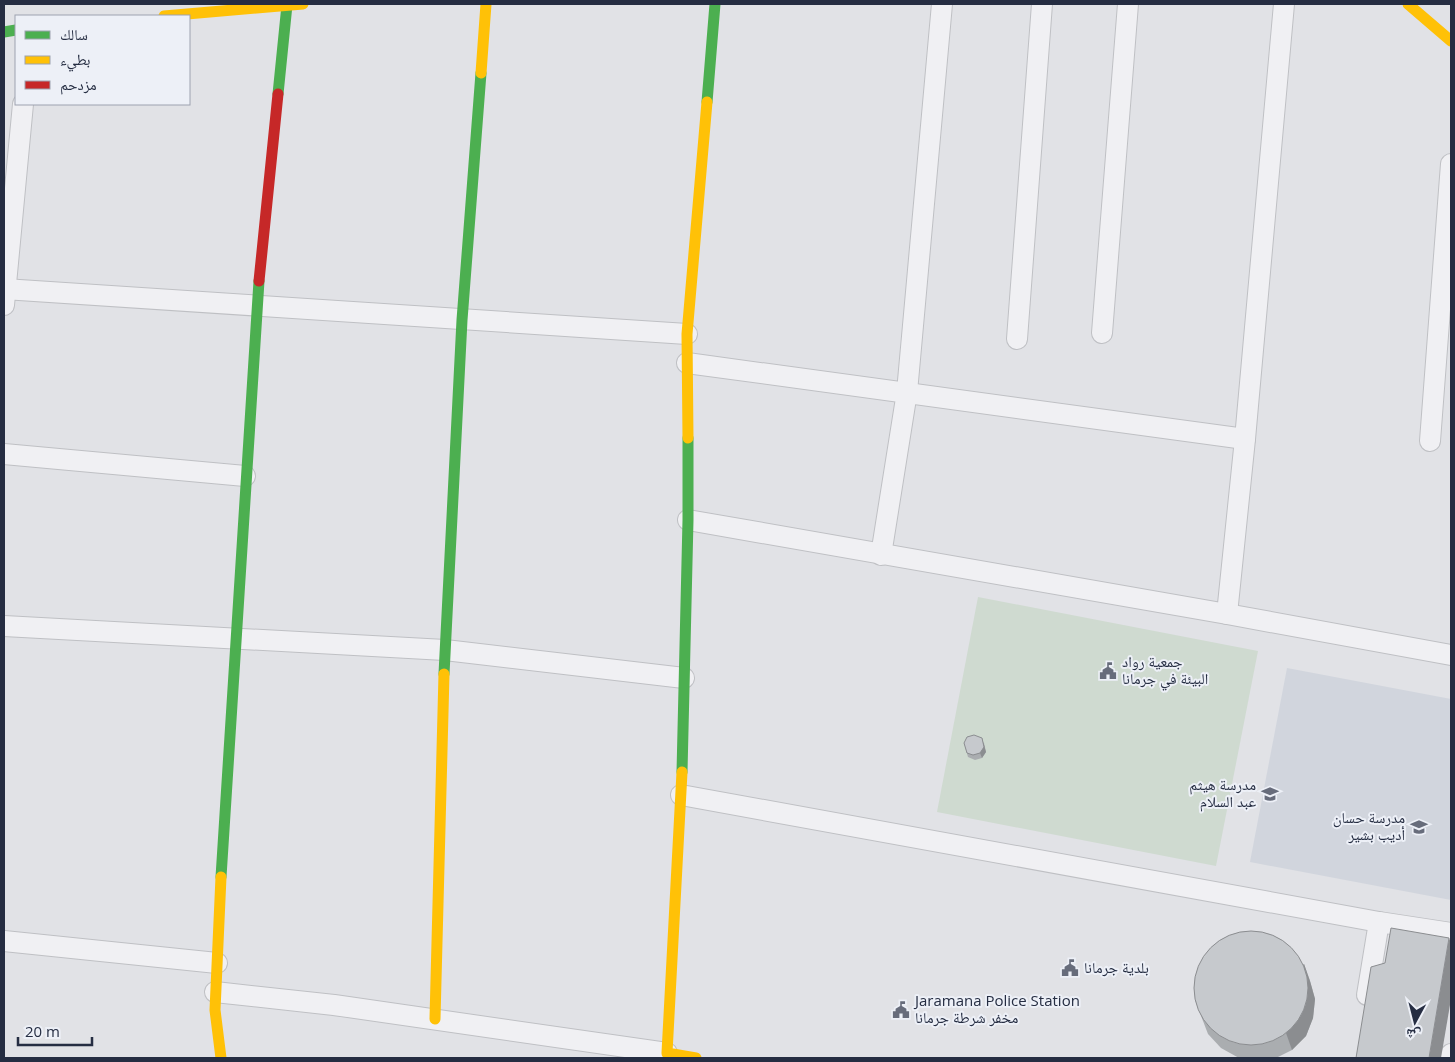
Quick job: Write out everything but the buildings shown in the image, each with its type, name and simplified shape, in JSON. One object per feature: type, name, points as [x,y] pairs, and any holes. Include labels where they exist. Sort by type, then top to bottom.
[{"type":"street","points":[[175,15],[303,4]]},
{"type":"street","points":[[435,1019],[445,650],[462,320],[486,4]]},
{"type":"street","points":[[668,1056],[681,795],[688,520],[687,334],[715,4]]},
{"type":"street","points":[[881,554],[907,392],[942,4]]},
{"type":"street","points":[[1017,339],[1042,4]]},
{"type":"street","points":[[1102,333],[1128,4]]},
{"type":"street","points":[[1227,614],[1245,439],[1284,4]]},
{"type":"street","points":[[1407,4],[1430,6]]},
{"type":"street","points":[[1407,4],[1451,41]]},
{"type":"street","points":[[221,1058],[214,1010],[245,476],[256,306],[287,5]]},
{"type":"street","points":[[24,105],[4,294],[256,306],[687,334]]},
{"type":"street","points":[[1430,441],[1451,164]]},
{"type":"street","points":[[688,362],[1245,439]]},
{"type":"street","points":[[4,454],[245,476]]},
{"type":"street","points":[[688,520],[1451,655]]},
{"type":"street","points":[[4,626],[445,650],[684,678]]},
{"type":"street","points":[[681,795],[1379,922],[1451,933]]},
{"type":"street","points":[[1364,1010],[1379,922]]},
{"type":"street","points":[[4,941],[217,963]]},
{"type":"street","points":[[215,992],[334,1005],[668,1056],[696,1058]]},
{"type":"street","points":[[1450,1058],[1451,1054]]},
{"type":"shaded area","points":[[978,597],[1258,651],[1216,866],[937,812]]},
{"type":"shaded area","points":[[1287,668],[1451,699],[1451,900],[1250,862]]},
{"type":"traffic: fast","points":[[707,102],[715,4]]},
{"type":"traffic: fast","points":[[278,94],[287,5]]},
{"type":"traffic: fast","points":[[4,32],[15,30]]},
{"type":"traffic: fast","points":[[444,674],[462,320],[481,73]]},
{"type":"traffic: fast","points":[[221,877],[259,281]]},
{"type":"traffic: fast","points":[[682,772],[688,438]]},
{"type":"traffic: slow","points":[[176,15],[303,4]]},
{"type":"traffic: slow","points":[[481,73],[486,4]]},
{"type":"traffic: slow","points":[[1408,4],[1451,41]]},
{"type":"traffic: slow","points":[[688,438],[687,334],[707,102]]},
{"type":"traffic: slow","points":[[435,1019],[444,674]]},
{"type":"traffic: slow","points":[[682,772],[667,1053],[696,1058]]},
{"type":"traffic: slow","points":[[221,877],[215,1010],[221,1058]]},
{"type":"traffic: jam","points":[[259,281],[278,94]]},
{"type":"place","name":"جمعية رواد البيئة في جرمانا","points":[[1108,671]]},
{"type":"place","name":"مدرسة هيثم عبد السلام","points":[[1270,794]]},
{"type":"place","name":"مدرسة حسان أديب بشير","points":[[1419,827]]},
{"type":"place","name":"بلدية جرمانا","points":[[1070,968]]},
{"type":"place","name":"Jaramana Police Station مخفر شرطة جرمانا","points":[[901,1010]]}]
